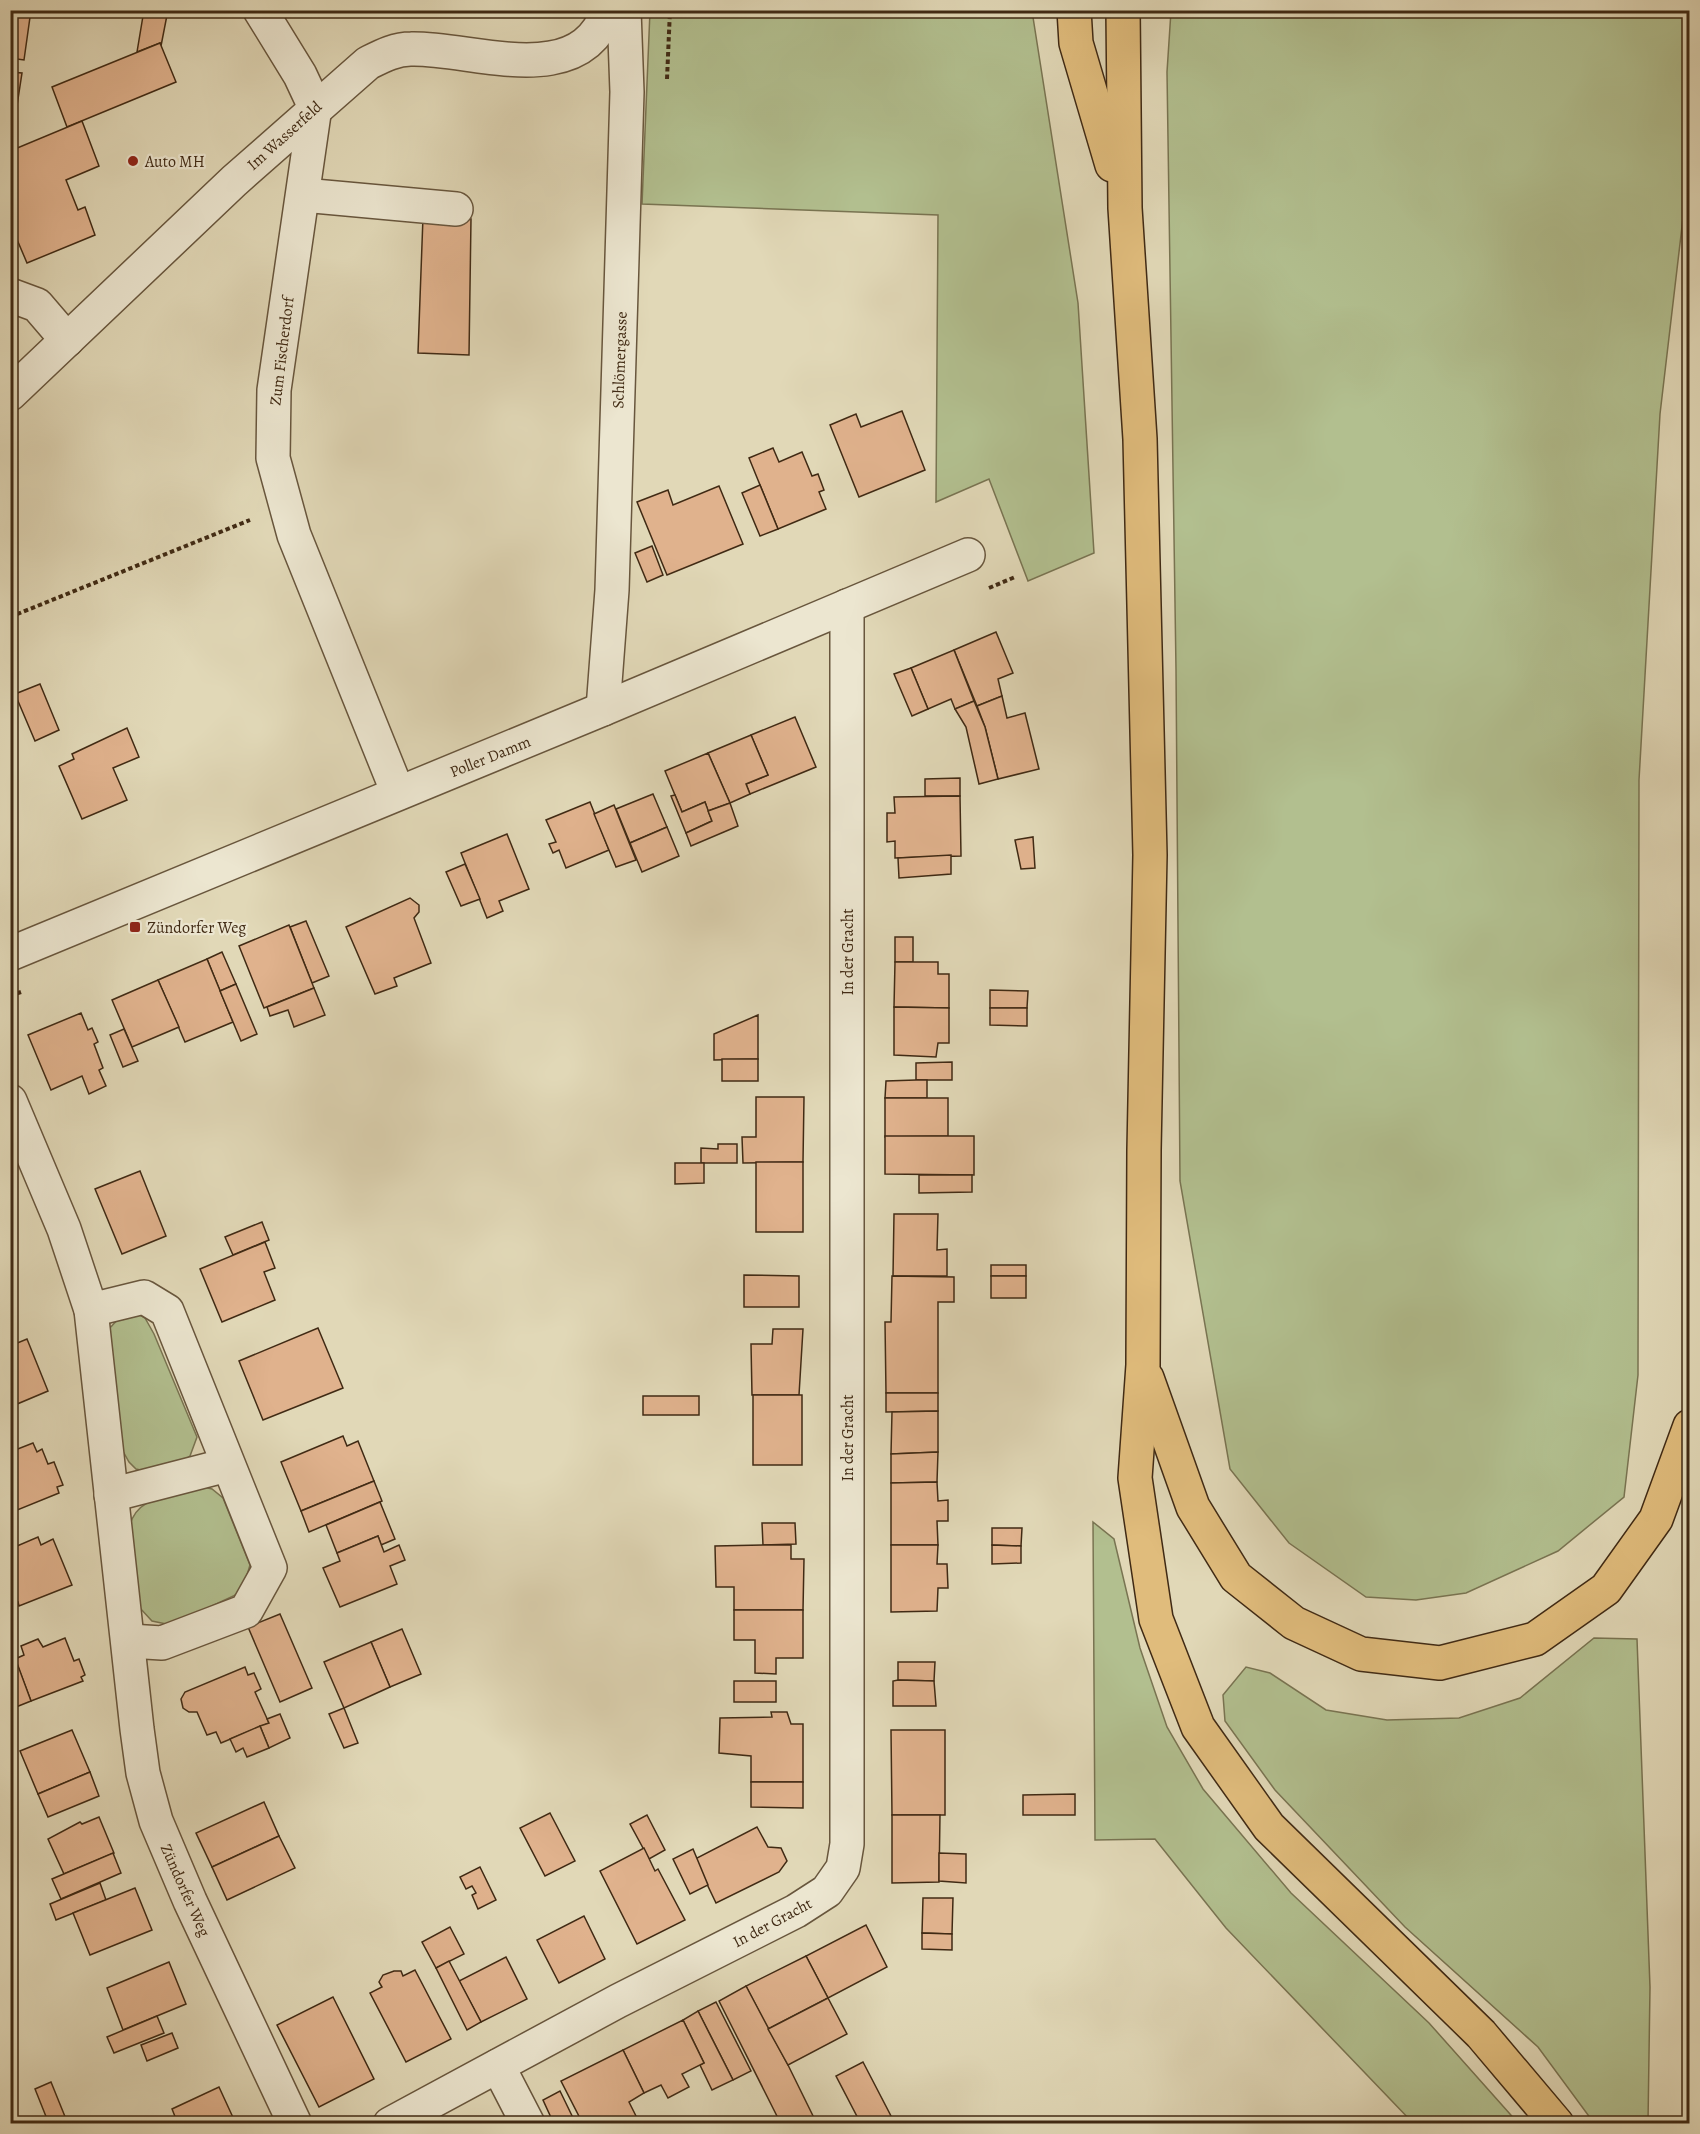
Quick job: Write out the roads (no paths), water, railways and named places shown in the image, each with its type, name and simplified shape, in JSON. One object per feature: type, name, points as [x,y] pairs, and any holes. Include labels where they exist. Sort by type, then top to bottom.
[{"type":"highway","points":[[1060,10],[1076,44],[1125,208]]},
{"type":"highway","points":[[1074,10],[1076,44]]},
{"type":"highway","points":[[1123,10],[1125,208],[1140,439],[1150,855],[1143,1150],[1143,1365],[1134,1478],[1156,1619],[1198,1727],[1269,1827],[1481,2034],[1557,2124]]},
{"type":"highway","points":[[1122,76],[1145,10]]},
{"type":"highway","points":[[1143,1365],[1193,1507],[1236,1577],[1294,1623],[1361,1654],[1440,1664],[1535,1639],[1606,1590],[1656,1519],[1689,1426]]},
{"type":"street","points":[[260,10],[300,75],[315,108]]},
{"type":"street","name":"Im Wasserfeld","points":[[10,394],[315,108],[368,63],[390,52],[425,49],[524,61],[553,59],[589,41],[599,30],[609,10]]},
{"type":"street","name":"Schlömergasse","points":[[603,709],[612,590],[627,102],[624,10]]},
{"type":"street","name":"Zum Fischerdorf","points":[[315,108],[274,390],[273,458],[284,504],[398,793]]},
{"type":"street","points":[[303,195],[456,209]]},
{"type":"street","points":[[10,294],[37,304],[68,340]]},
{"type":"street","name":"Poller Damm","points":[[10,954],[603,709],[968,555]]},
{"type":"street","name":"In der Gracht","points":[[390,2124],[796,1911],[827,1891],[843,1868],[847,1844],[847,606]]},
{"type":"street","name":"Zündorfer Weg","points":[[10,1101],[64,1229],[91,1311],[144,1773],[156,1821],[190,1901],[295,2124]]},
{"type":"street","points":[[91,1311],[144,1297],[167,1311],[270,1568],[246,1611],[162,1643],[129,1641]]},
{"type":"street","points":[[111,1495],[227,1465]]},
{"type":"street","points":[[498,2066],[528,2124]]},
{"type":"place","name":"Auto MH","points":[[133,161]]},
{"type":"place","name":"Zündorfer Weg","points":[[135,927]]}]
